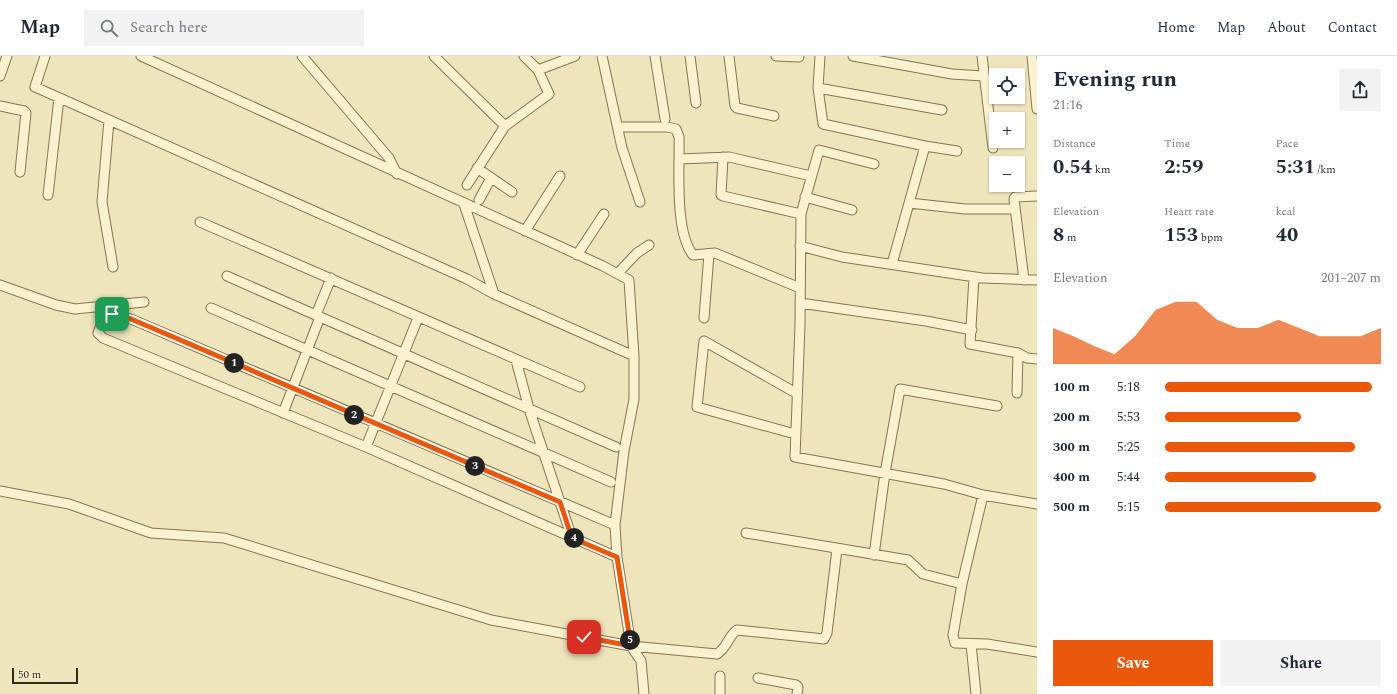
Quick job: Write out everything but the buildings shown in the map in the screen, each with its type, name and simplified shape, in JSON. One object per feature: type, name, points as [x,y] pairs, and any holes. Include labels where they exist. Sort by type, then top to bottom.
[{"type":"street","points":[[0,76],[7,56]]},
{"type":"street","points":[[45,56],[35,87],[467,279],[494,294],[634,356]]},
{"type":"street","points":[[141,56],[397,174],[618,273],[629,280],[634,356],[634,399],[624,451],[615,525],[617,557],[631,646],[640,661],[644,694]]},
{"type":"street","points":[[302,56],[389,158],[397,174]]},
{"type":"street","points":[[434,56],[505,126]]},
{"type":"street","points":[[467,185],[505,126],[549,94],[538,70],[524,56]]},
{"type":"street","points":[[538,70],[575,56]]},
{"type":"street","points":[[602,56],[622,148],[640,202]]},
{"type":"street","points":[[655,56],[665,119]]},
{"type":"street","points":[[690,56],[696,103]]},
{"type":"street","points":[[730,56],[735,106],[737,108],[774,116]]},
{"type":"street","points":[[776,56],[799,57]]},
{"type":"street","points":[[820,56],[818,88],[823,124],[925,146],[957,151]]},
{"type":"street","points":[[853,56],[952,74],[983,76]]},
{"type":"street","points":[[982,56],[983,76],[989,119]]},
{"type":"street","points":[[1032,56],[1037,109]]},
{"type":"street","points":[[818,88],[942,110]]},
{"type":"street","points":[[48,195],[59,98]]},
{"type":"street","points":[[0,106],[24,111],[26,113],[20,172]]},
{"type":"street","points":[[109,120],[102,202],[113,267]]},
{"type":"street","points":[[618,127],[667,127],[676,129],[679,137],[681,226],[686,247],[693,255],[715,253],[800,288]]},
{"type":"street","points":[[892,264],[925,146]]},
{"type":"street","points":[[874,164],[820,150],[810,176],[801,214],[800,304],[795,457],[944,484],[983,495],[1037,504]]},
{"type":"street","points":[[680,159],[723,157],[757,162],[810,176]]},
{"type":"street","points":[[723,157],[721,195],[801,214]]},
{"type":"street","points":[[477,168],[512,192]]},
{"type":"street","points":[[525,231],[560,176]]},
{"type":"street","points":[[479,200],[491,178]]},
{"type":"street","points":[[1024,280],[1015,209],[1015,197],[1037,196]]},
{"type":"street","points":[[805,197],[852,210]]},
{"type":"street","points":[[909,203],[966,209],[1015,209]]},
{"type":"street","points":[[464,204],[494,294]]},
{"type":"street","points":[[577,255],[604,214]]},
{"type":"street","points":[[200,222],[331,278],[418,318],[580,387]]},
{"type":"street","points":[[618,273],[637,253],[649,245]]},
{"type":"street","points":[[800,246],[842,257],[974,277],[1037,280]]},
{"type":"street","points":[[704,318],[709,254]]},
{"type":"street","points":[[227,276],[616,447]]},
{"type":"street","points":[[974,277],[970,344],[1018,353],[1027,358],[1037,359]]},
{"type":"street","points":[[283,413],[307,350],[331,278]]},
{"type":"street","points":[[0,285],[56,305],[75,309],[144,302]]},
{"type":"street","points":[[800,304],[926,321],[972,330]]},
{"type":"street","points":[[211,308],[611,482]]},
{"type":"street","points":[[615,525],[131,319],[112,314],[103,320],[98,333],[103,338],[366,448],[617,557]]},
{"type":"street","points":[[366,448],[418,318]]},
{"type":"street","points":[[795,434],[697,407],[704,341],[796,393]]},
{"type":"street","points":[[1017,393],[1018,353]]},
{"type":"street","points":[[516,360],[529,409],[572,538]]},
{"type":"street","points":[[874,555],[885,473],[900,389],[997,406]]},
{"type":"street","points":[[0,491],[69,504],[151,533],[224,538],[491,620],[631,646],[717,654],[725,649],[733,633],[737,630],[824,639],[827,633],[837,549]]},
{"type":"street","points":[[983,495],[962,584],[953,635],[955,643],[987,644],[1037,652]]},
{"type":"street","points":[[746,533],[908,560],[922,574],[962,584]]},
{"type":"street","points":[[971,644],[976,694]]},
{"type":"street","points":[[720,676],[720,694]]},
{"type":"street","points":[[758,678],[796,685],[798,687],[797,694]]},
{"type":"route","points":[[112,314],[131,319],[560,502],[572,538],[617,557],[631,646],[584,637]]}]
